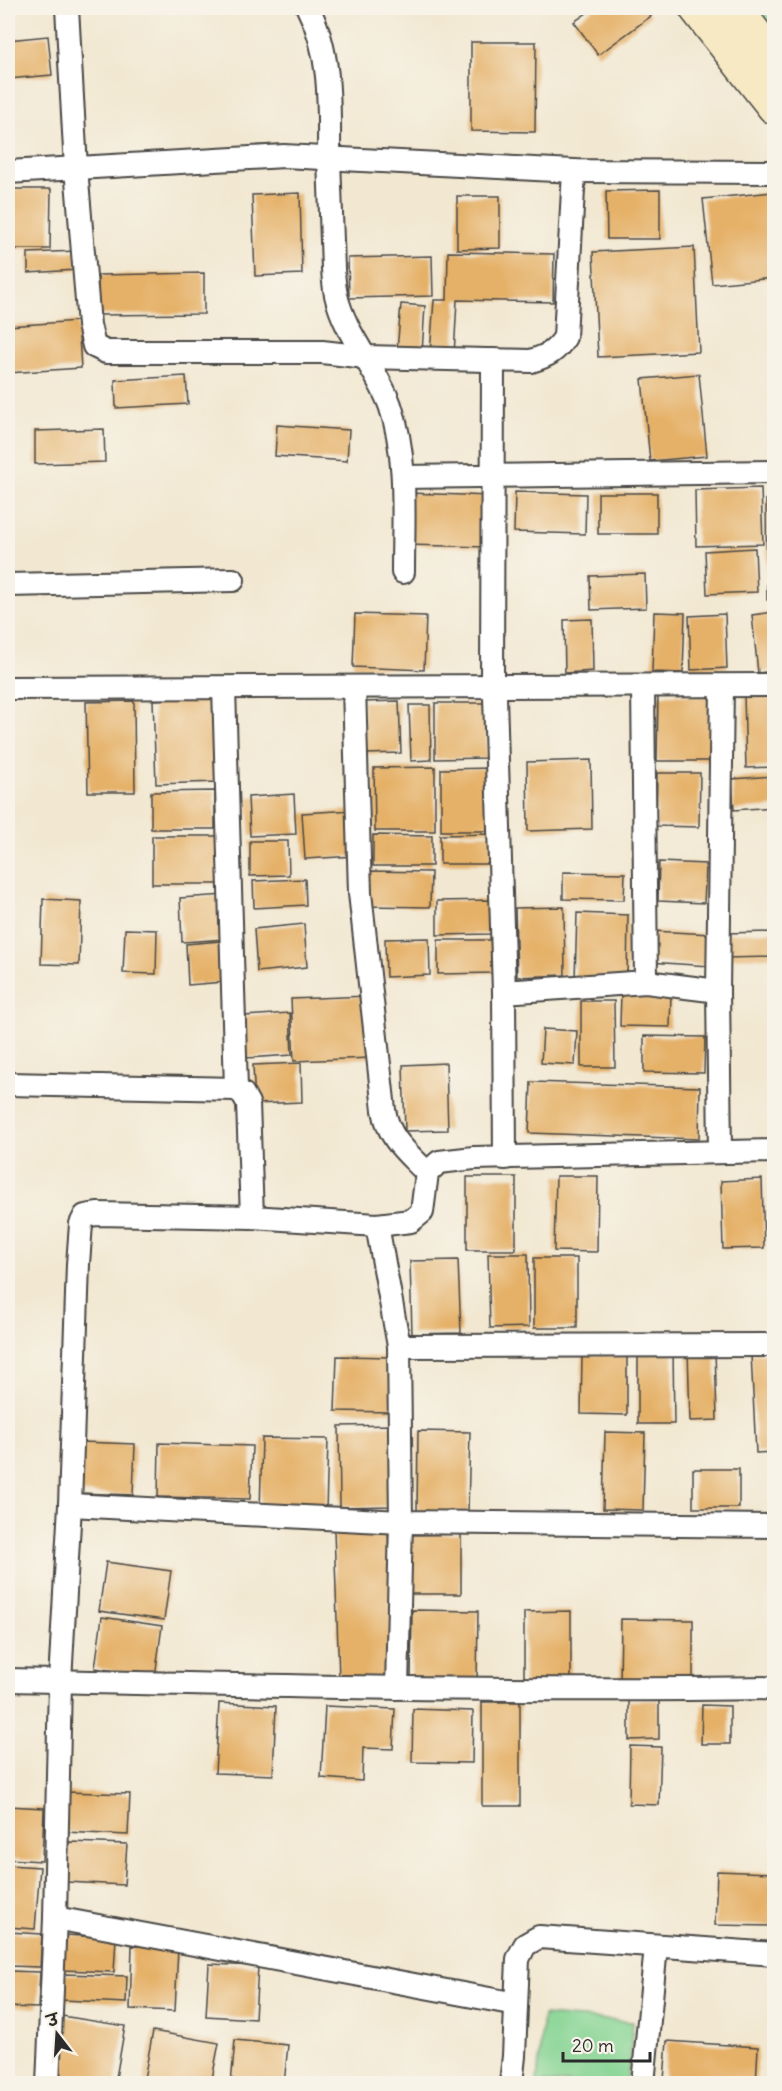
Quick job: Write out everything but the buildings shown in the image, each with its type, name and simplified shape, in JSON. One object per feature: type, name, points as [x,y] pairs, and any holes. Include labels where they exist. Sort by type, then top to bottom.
[{"type":"street","points":[[67,8],[76,168],[89,325],[94,346],[106,352],[322,352],[366,357],[531,361],[549,355],[559,348],[565,337],[574,171]]},
{"type":"street","points":[[308,8],[321,40],[331,110],[333,274],[336,295],[344,319],[380,380],[390,407],[403,477],[403,572]]},
{"type":"street","points":[[696,8],[774,107]]},
{"type":"street","points":[[735,8],[774,58]]},
{"type":"street","points":[[8,172],[284,156],[574,171],[774,172]]},
{"type":"street","points":[[493,360],[492,687],[495,696],[504,993],[505,1158]]},
{"type":"street","points":[[403,477],[774,472]]},
{"type":"street","points":[[8,585],[233,580]]},
{"type":"street","points":[[8,688],[774,685]]},
{"type":"street","points":[[643,686],[646,982]]},
{"type":"street","points":[[720,1152],[718,991],[722,686]]},
{"type":"street","points":[[354,687],[360,893],[384,1110],[387,1127],[427,1173]]},
{"type":"street","points":[[224,688],[236,1089]]},
{"type":"street","points":[[504,993],[646,982],[718,991]]},
{"type":"street","points":[[8,1084],[236,1089],[243,1094],[248,1103],[252,1217]]},
{"type":"street","points":[[48,2084],[56,1918],[60,1682],[70,1505],[78,1264],[81,1224],[86,1216],[97,1214],[252,1217],[377,1226],[411,1221],[422,1212],[427,1173],[439,1162],[505,1158],[774,1151]]},
{"type":"street","points":[[377,1226],[399,1346],[400,1522],[397,1688]]},
{"type":"street","points":[[399,1346],[774,1345]]},
{"type":"street","points":[[70,1505],[400,1522],[774,1526]]},
{"type":"street","points":[[8,1680],[202,1686],[607,1691],[774,1688]]},
{"type":"street","points":[[56,1918],[516,2004]]},
{"type":"street","points":[[512,2084],[518,1959],[525,1945],[538,1937],[774,1954]]},
{"type":"street","points":[[644,2084],[656,1946]]},
{"type":"green space","points":[[750,8],[774,8],[774,43]]},
{"type":"green space","points":[[543,2015],[633,2022],[627,2083],[537,2083]]}]
